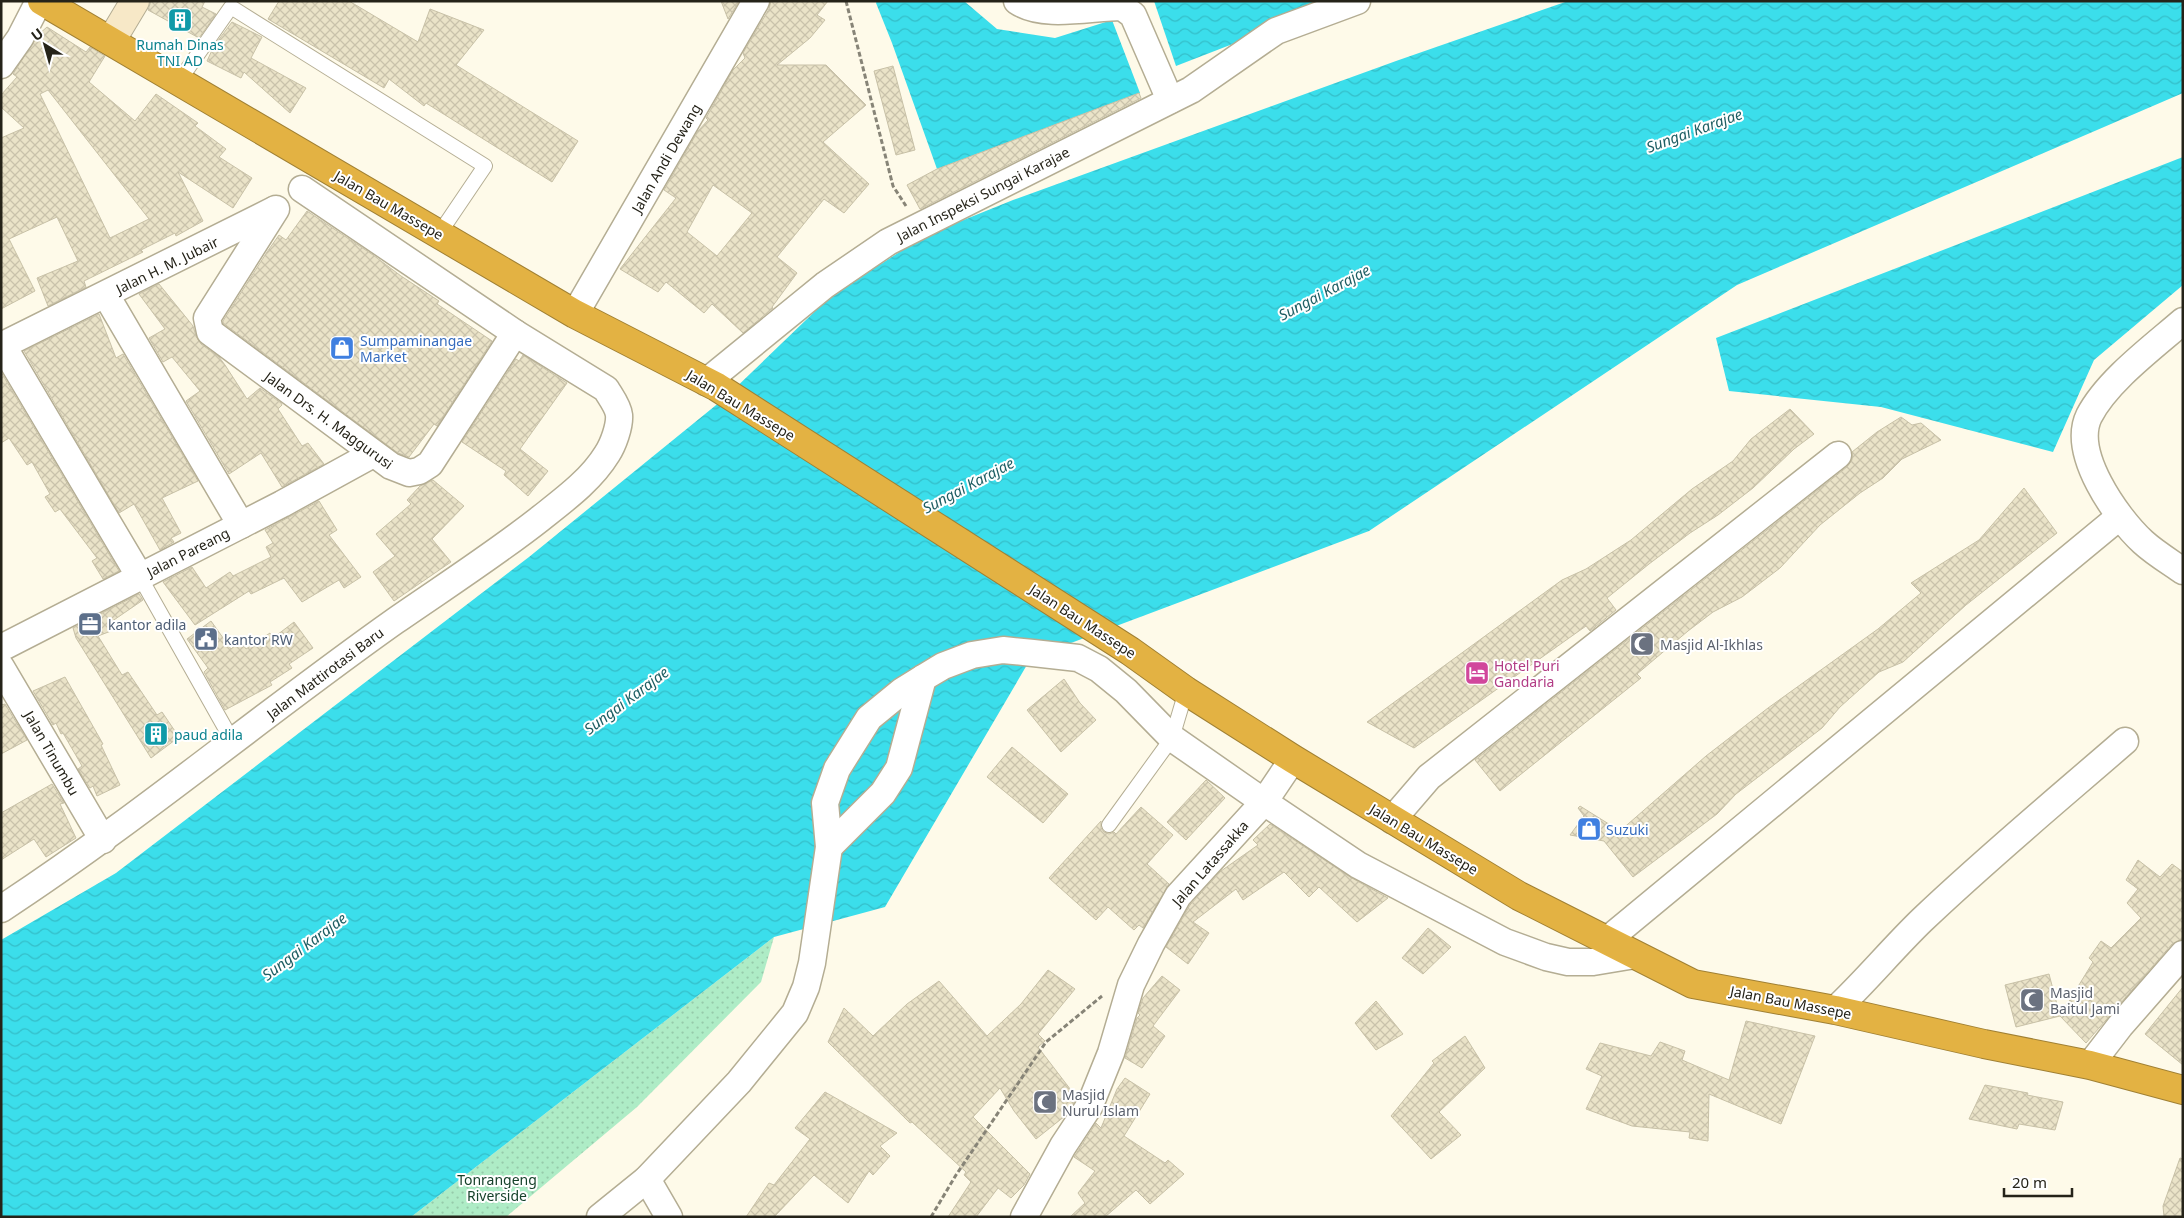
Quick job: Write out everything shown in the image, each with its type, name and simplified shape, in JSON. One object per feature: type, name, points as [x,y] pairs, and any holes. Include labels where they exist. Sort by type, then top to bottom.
[{"type":"highway","name":"Jalan Bau Massepe","points":[[40,1],[112,41],[575,314],[712,385],[1130,651],[1186,691],[1293,759],[1519,896],[1606,941],[1693,984],[1835,1010],[1984,1044],[2090,1065],[2183,1090]]},
{"type":"main road","points":[[112,41],[135,1]]},
{"type":"street","points":[[1,65],[20,38],[40,1]]},
{"type":"street","name":"Jalan Andi Dewang","points":[[575,314],[756,1]]},
{"type":"street","points":[[1017,1],[1042,10],[1122,7],[1128,10],[1133,15],[1170,100]]},
{"type":"street","name":"Jalan Inspeksi Sungai Karajae","points":[[712,385],[825,285],[864,257],[918,227],[1191,90],[1276,31],[1356,1]]},
{"type":"street","points":[[313,161],[302,189],[514,333]]},
{"type":"street","name":"Jalan H. M. Jubair","points":[[2,345],[276,209],[302,189]]},
{"type":"street","name":"Jalan Drs. H. Maggurusi","points":[[276,209],[211,310],[207,318],[208,328],[214,336],[391,466],[409,473],[419,471],[430,464],[514,333]]},
{"type":"street","points":[[106,295],[241,525]]},
{"type":"street","points":[[2183,321],[2136,361],[2104,394],[2089,416],[2084,437],[2090,464],[2119,516],[2143,543],[2183,571]]},
{"type":"street","name":"Jalan Mattirotasi Baru","points":[[1,909],[103,840],[395,622],[499,551],[573,493],[608,453],[616,433],[619,414],[606,389],[514,333]]},
{"type":"street","points":[[2,345],[140,576]]},
{"type":"street","name":"Jalan Pareang","points":[[1,648],[241,525],[373,454]]},
{"type":"street","points":[[1392,820],[1424,783],[1838,455]]},
{"type":"street","points":[[1606,941],[2119,516]]},
{"type":"street","points":[[600,1217],[647,1180],[739,1082],[795,1012],[806,987],[812,963],[829,847],[825,803],[837,769],[868,718],[922,678],[943,666],[972,655],[1003,650],[1078,658],[1099,669],[1126,692],[1172,738],[1264,802],[1358,865],[1505,942],[1546,957],[1568,962],[1593,962],[1635,955]]},
{"type":"street","name":"Jalan Tinumbu","points":[[1,667],[103,840]]},
{"type":"street","points":[[829,847],[883,793],[899,768],[922,678]]},
{"type":"street","points":[[1835,1010],[1864,983],[1879,964],[1922,920],[2125,741]]},
{"type":"street","name":"Jalan Latassakka","points":[[1024,1217],[1063,1146],[1090,1105],[1111,1053],[1131,985],[1178,896],[1264,802],[1293,759]]},
{"type":"street","points":[[2090,1065],[2120,1026],[2183,954]]},
{"type":"street","points":[[647,1180],[669,1217]]},
{"type":"lane","points":[[179,81],[231,8],[485,166],[439,234]]},
{"type":"lane","points":[[140,576],[233,742]]},
{"type":"lane","points":[[1109,825],[1172,738],[1186,691]]},
{"type":"path","points":[[846,1],[893,186],[918,227]]},
{"type":"path","points":[[931,1217],[956,1175],[1046,1042],[1099,997],[1131,985]]},
{"type":"green space","name":"Tonrangeng Riverside","points":[[774,937],[761,982],[637,1107],[506,1217],[411,1217]]},
{"type":"water","points":[[877,1],[964,1],[997,29],[1055,38],[1112,20],[1140,93],[937,169],[876,3]]},
{"type":"water","points":[[1154,1],[1344,1],[1176,66]]},
{"type":"water","name":"Sungai Karajae","points":[[1568,1],[2183,1],[2183,93],[1737,285],[1369,531],[1031,658],[885,907],[774,937],[411,1217],[1,1217],[1,940],[116,873],[529,557],[726,397],[859,269],[881,264],[924,236],[1013,200],[1396,61]]},
{"type":"water","points":[[2183,157],[2183,285],[2094,360],[2053,452],[1881,407],[1729,391],[1716,338]]},
{"type":"building","name":"Rumah Dinas TNI AD","points":[[151,1],[205,1],[202,7],[216,14],[199,38],[148,10]]},
{"type":"building","points":[[279,1],[349,1],[418,42],[430,9],[484,30],[456,65],[578,141],[552,182],[426,103],[424,106],[389,79],[384,88],[268,19]]},
{"type":"building","points":[[721,1],[739,1],[728,19]]},
{"type":"building","points":[[771,1],[828,1],[817,15],[825,20],[810,38],[777,65],[826,65],[866,105],[823,142],[869,184],[844,213],[824,199],[777,257],[797,273],[773,308],[743,333],[712,304],[704,313],[666,282],[658,292],[620,269],[676,198],[664,190],[698,131],[708,120],[706,118],[733,70],[745,58],[743,53],[769,9]],"holes":[[[713,185],[752,213],[717,256],[687,232]]]},
{"type":"building","points":[[232,22],[262,37],[251,58],[306,88],[290,113],[244,72],[241,78],[207,61],[214,46]]},
{"type":"building","points":[[47,27],[86,52],[90,47],[105,56],[89,82],[135,121],[156,94],[198,123],[195,126],[226,149],[219,157],[252,178],[233,208],[178,172],[203,221],[176,236],[175,233],[141,250],[143,252],[84,281],[86,287],[48,306],[37,278],[78,261],[57,217],[9,239],[35,291],[1,309],[1,138],[24,128],[1,107],[1,95],[17,77],[13,74],[38,35]],"holes":[[[48,90],[149,219],[110,238],[40,94]]]},
{"type":"building","points":[[893,66],[915,150],[896,155],[874,71]]},
{"type":"building","points":[[1139,93],[1141,98],[920,209],[907,185],[937,169]]},
{"type":"building","name":"Sumpaminangae Market","points":[[307,211],[439,301],[437,304],[492,341],[437,426],[434,424],[409,457],[398,453],[223,323],[279,235],[286,240]]},
{"type":"building","points":[[159,284],[193,326],[201,344],[219,357],[247,399],[260,388],[281,403],[282,405],[278,409],[302,446],[308,443],[324,464],[282,487],[261,453],[229,474],[186,401],[200,391],[172,357],[163,362],[149,338],[165,329],[139,294]]},
{"type":"building","points":[[99,314],[116,358],[123,354],[198,481],[162,498],[181,533],[171,538],[174,542],[160,550],[134,504],[119,513],[24,351]]},
{"type":"building","points":[[523,355],[567,383],[520,449],[548,471],[528,496],[504,475],[506,471],[462,442],[516,359],[519,361]]},
{"type":"building","points":[[1,372],[119,571],[103,579],[92,561],[97,558],[60,509],[55,512],[45,497],[50,494],[32,462],[27,465],[9,438],[1,443]]},
{"type":"building","points":[[1790,409],[1814,434],[1794,449],[1753,488],[1718,515],[1690,533],[1607,598],[1616,610],[1590,631],[1586,626],[1414,748],[1367,722],[1562,580],[1586,569],[1631,540],[1692,489],[1733,461],[1751,439]]},
{"type":"building","points":[[1901,417],[1912,425],[1921,423],[1941,440],[1902,459],[1883,478],[1860,493],[1820,525],[1780,568],[1742,597],[1713,612],[1688,631],[1637,674],[1641,678],[1500,791],[1475,760],[1847,467],[1852,460],[1852,452],[1877,432]]},
{"type":"building","points":[[433,480],[464,506],[432,539],[451,562],[394,601],[373,572],[395,556],[376,534],[411,504],[407,500],[420,486]]},
{"type":"building","points":[[2024,488],[2057,533],[1966,605],[1903,662],[1879,672],[1840,707],[1822,728],[1736,794],[1717,814],[1633,877],[1604,841],[1570,835],[1584,816],[1578,808],[1580,806],[1620,831],[1706,756],[1768,708],[1878,629],[1921,593],[1911,583],[1979,540]]},
{"type":"building","points":[[319,501],[337,530],[329,535],[361,577],[344,588],[339,580],[302,602],[284,578],[251,594],[249,591],[195,625],[163,582],[192,567],[206,588],[230,572],[233,576],[271,557],[266,547],[273,543],[265,530]]},
{"type":"building","points":[[139,594],[143,600],[108,624],[111,631],[98,636],[122,675],[128,672],[157,715],[162,712],[179,737],[151,758],[76,638],[73,628]]},
{"type":"building","points":[[211,621],[231,649],[240,641],[246,649],[270,633],[273,638],[294,622],[313,648],[289,664],[292,668],[270,682],[272,685],[225,710],[204,672],[208,668],[187,639]]},
{"type":"building","points":[[65,677],[103,744],[101,745],[120,785],[97,796],[93,786],[90,788],[78,769],[82,766],[63,733],[61,734],[56,723],[53,725],[33,691]]},
{"type":"building","points":[[1064,679],[1080,703],[1096,720],[1061,752],[1027,710]]},
{"type":"building","points":[[5,704],[27,740],[1,754],[1,705]]},
{"type":"building","points":[[1012,747],[1068,794],[1043,823],[987,777]]},
{"type":"building","points":[[1206,780],[1225,798],[1186,840],[1167,822]]},
{"type":"building","points":[[52,784],[64,803],[60,804],[76,838],[46,857],[34,839],[1,860],[1,813]]},
{"type":"building","points":[[1141,807],[1173,835],[1147,864],[1169,884],[1143,928],[1139,925],[1134,930],[1108,907],[1096,920],[1049,878],[1101,821],[1101,828],[1104,832],[1109,834],[1114,832],[1116,834]]},
{"type":"building","points":[[1270,824],[1350,877],[1388,898],[1357,922],[1319,887],[1309,897],[1284,872],[1243,900],[1236,889],[1193,922],[1209,933],[1188,964],[1166,947],[1190,905],[1221,871],[1258,845],[1253,840]]},
{"type":"building","points":[[2138,860],[2160,877],[2172,864],[2183,872],[2183,939],[2172,944],[2086,1043],[2060,1016],[2093,962],[2089,958],[2101,941],[2111,948],[2141,918],[2127,903],[2138,889],[2126,880]]},
{"type":"building","points":[[1428,928],[1451,947],[1423,974],[1402,958]]},
{"type":"building","points":[[1048,970],[1075,989],[1038,1034],[1045,1041],[1038,1047],[1077,1098],[1065,1116],[1036,1139],[1014,1111],[1000,1088],[973,1117],[1030,1174],[1024,1185],[1011,1198],[998,1188],[976,1217],[948,1217],[971,1182],[964,1175],[966,1172],[912,1122],[910,1123],[828,1042],[844,1008],[873,1036],[907,1004],[939,981],[987,1036],[1021,1004]]},
{"type":"building","name":"Masjid Baitul Jami","points":[[2049,974],[2060,1016],[2016,1027],[2005,985]]},
{"type":"building","points":[[1162,976],[1180,990],[1153,1026],[1165,1036],[1142,1068],[1125,1058],[1137,1018],[1140,1015],[1138,1013],[1143,998]]},
{"type":"building","points":[[2183,987],[2183,1065],[2145,1034]]},
{"type":"building","points":[[1376,1001],[1403,1034],[1376,1050],[1355,1023]]},
{"type":"building","points":[[1746,1021],[1815,1036],[1781,1124],[1709,1094],[1708,1141],[1689,1138],[1690,1132],[1632,1126],[1586,1109],[1602,1076],[1586,1069],[1600,1043],[1651,1056],[1660,1042],[1685,1051],[1682,1060],[1729,1080]]},
{"type":"building","points":[[1465,1036],[1485,1068],[1439,1112],[1461,1135],[1431,1159],[1391,1116],[1434,1063],[1432,1061]]},
{"type":"building","points":[[1125,1078],[1150,1094],[1124,1136],[1165,1163],[1168,1160],[1184,1174],[1150,1204],[1136,1190],[1105,1217],[1070,1217],[1085,1203],[1078,1193],[1095,1171],[1074,1157],[1096,1123],[1101,1128],[1117,1089]]},
{"type":"building","points":[[1985,1085],[2063,1102],[2055,1130],[2019,1124],[2017,1129],[1969,1119]]},
{"type":"building","points":[[825,1092],[897,1133],[880,1146],[890,1156],[873,1175],[869,1171],[848,1203],[814,1175],[774,1217],[746,1217],[769,1183],[774,1185],[810,1139],[795,1128]]},
{"type":"building","points":[[2180,1158],[2183,1159],[2183,1217],[2164,1217],[2163,1206]]},
{"type":"place","name":"Rumah Dinas TNI AD","points":[[180,20]]},
{"type":"place","name":"Sumpaminangae Market","points":[[342,348]]},
{"type":"place","name":"kantor adila","points":[[90,624]]},
{"type":"place","name":"kantor RW","points":[[206,639]]},
{"type":"place","name":"Masjid Al-Ikhlas","points":[[1642,644]]},
{"type":"place","name":"Hotel Puri Gandaria","points":[[1477,673]]},
{"type":"place","name":"paud adila","points":[[156,734]]},
{"type":"place","name":"Suzuki","points":[[1589,829]]},
{"type":"place","name":"Masjid Baitul Jami","points":[[2032,1000]]},
{"type":"place","name":"Masjid Nurul Islam","points":[[1045,1102]]}]
